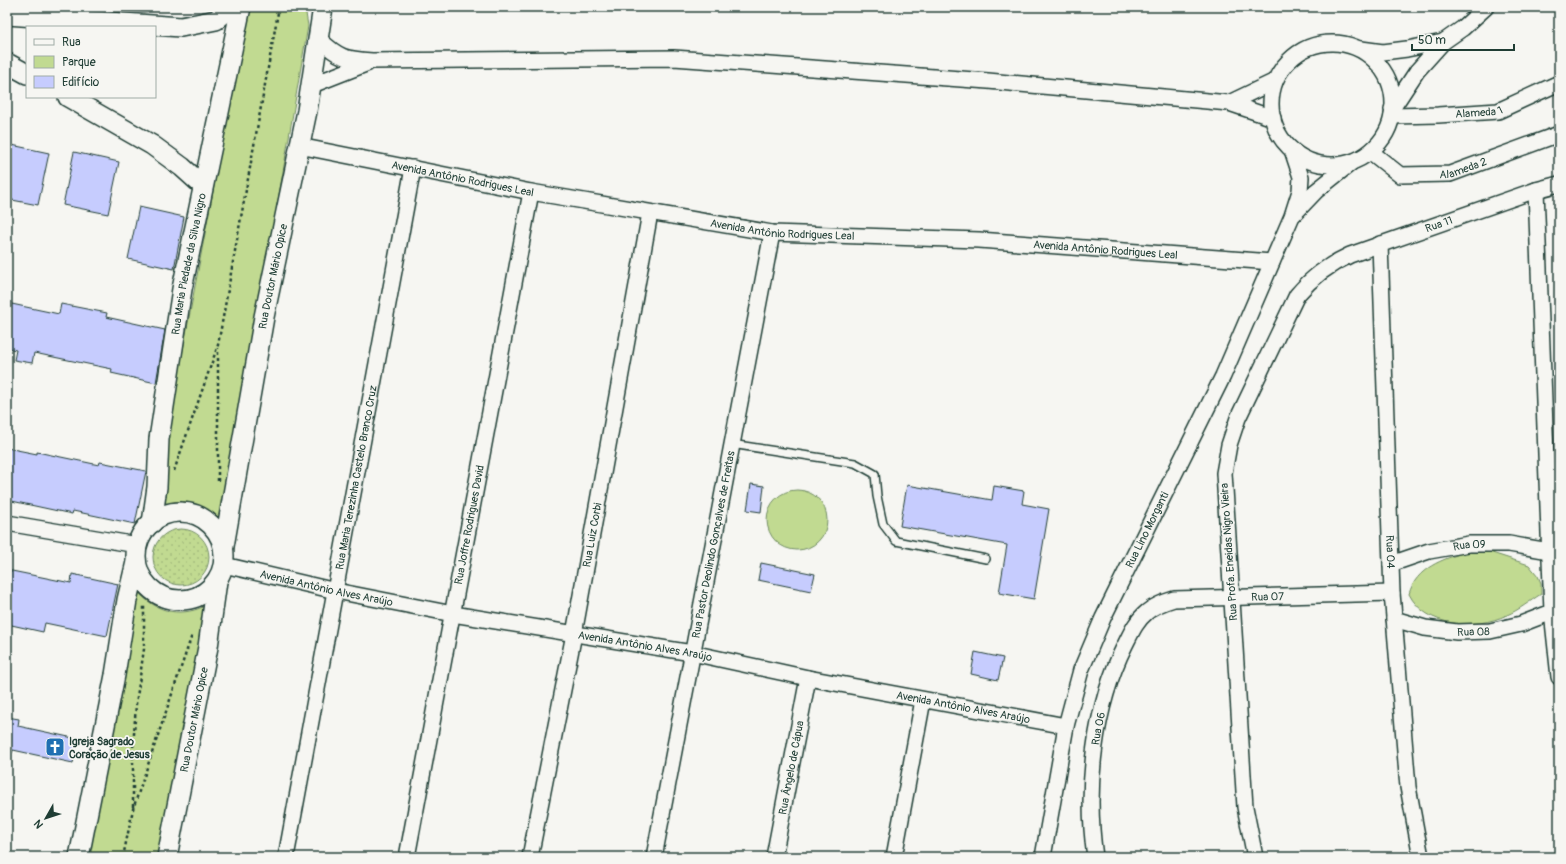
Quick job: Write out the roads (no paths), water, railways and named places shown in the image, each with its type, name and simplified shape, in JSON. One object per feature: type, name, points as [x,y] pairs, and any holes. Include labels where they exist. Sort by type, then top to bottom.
[{"type":"street","points":[[7,15],[181,27],[216,20],[231,7]]},
{"type":"street","name":"Rua Maria Piedade da Silva Nigro","points":[[152,523],[157,487],[159,439],[182,289],[240,7]]},
{"type":"street","name":"Rua Doutor Mário Opice","points":[[167,857],[208,647],[264,317],[312,85],[323,7]]},
{"type":"street","points":[[1392,112],[1416,72],[1443,42],[1486,7]]},
{"type":"street","points":[[319,39],[336,54],[349,60],[674,58],[988,81],[1230,103],[1273,118]]},
{"type":"street","points":[[1352,162],[1331,165],[1310,161],[1292,150],[1279,134],[1273,118],[1272,96],[1275,81],[1287,62],[1302,50],[1320,44],[1340,43],[1358,48],[1383,52],[1443,42]]},
{"type":"street","points":[[1292,216],[1316,192],[1352,162],[1371,152],[1385,136],[1392,112],[1393,95],[1386,74],[1374,59],[1358,48]]},
{"type":"street","points":[[312,85],[372,61]]},
{"type":"street","points":[[7,63],[26,73]]},
{"type":"street","points":[[1230,103],[1275,81]]},
{"type":"street","name":"Alameda 1","points":[[1392,112],[1438,115],[1498,111],[1558,87]]},
{"type":"street","points":[[70,98],[152,145],[182,167],[202,186]]},
{"type":"street","name":"Alameda 2","points":[[1371,152],[1400,175],[1450,174],[1559,134]]},
{"type":"street","name":"Avenida Antônio Rodrigues Leal","points":[[299,146],[531,192],[772,233],[979,240],[1272,262]]},
{"type":"street","name":"Rua Lino Morganti","points":[[1043,857],[1066,726],[1081,670],[1103,618],[1222,376],[1292,216],[1300,191],[1301,177],[1292,150]]},
{"type":"street","name":"Rua Maria Terezinha Castelo Branco Cruz","points":[[286,857],[413,168]]},
{"type":"street","name":"Rua 11","points":[[1321,271],[1350,255],[1380,244],[1536,190],[1559,184]]},
{"type":"street","points":[[1536,190],[1549,551],[1555,587],[1552,612],[1559,677]]},
{"type":"street","name":"Rua Joffre Rodrigues David","points":[[407,857],[531,192]]},
{"type":"street","name":"Rua Luiz Corbi","points":[[530,857],[574,634],[650,213]]},
{"type":"street","name":"Rua Pastor Deolindo Gonçalves de Freitas","points":[[654,857],[772,233]]},
{"type":"street","name":"Rua 04","points":[[1380,244],[1392,593],[1408,787],[1421,857]]},
{"type":"street","name":"Rua Profa. Eneidas Nigro Vieira","points":[[1255,857],[1245,807],[1224,473],[1229,445],[1238,418],[1297,295],[1308,282],[1321,271]]},
{"type":"street","points":[[79,857],[115,675],[127,600],[136,554],[142,531],[170,512],[188,512],[205,519],[218,532],[222,564],[205,593],[189,599],[172,599],[156,593],[143,580],[136,554]]},
{"type":"street","points":[[7,523],[136,554]]},
{"type":"street","name":"Rua 09","points":[[1391,564],[1429,551],[1469,544],[1509,544],[1549,551]]},
{"type":"street","name":"Avenida Antônio Alves Araújo","points":[[222,564],[336,592],[453,614],[692,653],[808,678],[1066,726]]},
{"type":"street","name":"Rua 07","points":[[1147,612],[1164,602],[1174,599],[1392,593]]},
{"type":"street","name":"Rua 06","points":[[1095,857],[1092,838],[1091,784],[1097,731],[1105,695],[1117,660],[1134,628],[1147,612]]},
{"type":"street","name":"Rua 08","points":[[1394,619],[1425,628],[1464,632],[1490,631],[1521,624],[1552,612]]},
{"type":"street","name":"Rua Ângelo de Cápua","points":[[774,857],[808,678]]},
{"type":"street","points":[[894,857],[923,700]]},
{"type":"lane","points":[[731,444],[855,463],[875,474],[877,496],[883,524],[896,541],[986,559]]},
{"type":"place","name":"Igreja Sagrado Coração de Jesus","points":[[55,747]]}]
